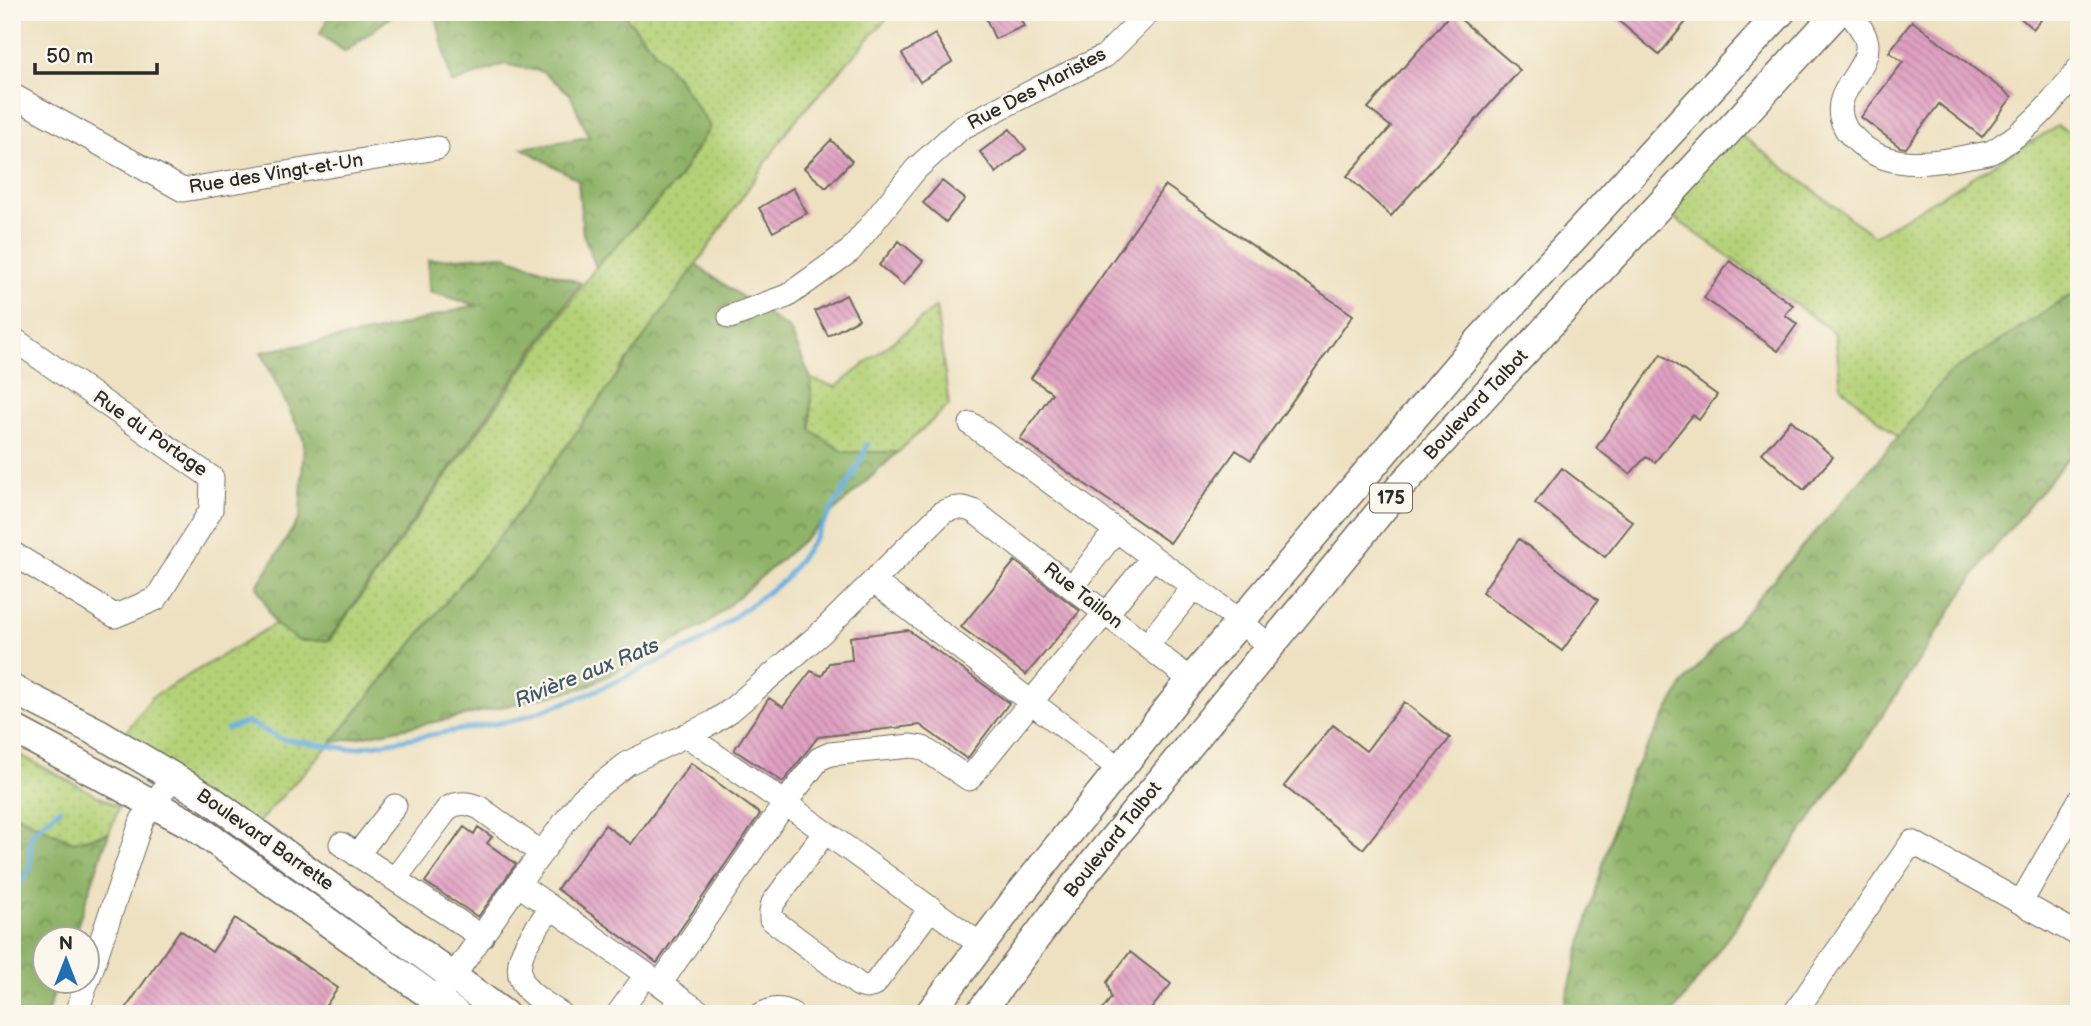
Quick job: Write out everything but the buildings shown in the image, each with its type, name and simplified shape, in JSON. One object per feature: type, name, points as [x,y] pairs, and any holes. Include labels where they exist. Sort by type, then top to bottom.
[{"type":"main road","name":"Boulevard Talbot","points":[[929,1014],[1191,680],[1476,343],[1781,12]]},
{"type":"main road","name":"Boulevard Talbot","points":[[979,1014],[1077,883],[1401,486],[1838,12]]},
{"type":"main road","name":"Boulevard Barrette","points":[[12,689],[99,733],[210,799],[504,1014]]},
{"type":"main road","name":"Boulevard Barrette","points":[[12,728],[194,826],[440,1009]]},
{"type":"street","name":"Rue Des Maristes","points":[[730,317],[787,296],[849,251],[916,169],[961,128],[1105,56],[1149,12]]},
{"type":"street","points":[[1849,12],[1860,26],[1867,47],[1866,56],[1841,100],[1840,114],[1845,128],[1860,145],[1880,158],[1905,163],[1937,162],[1992,152],[2020,133],[2053,103],[2079,68]]},
{"type":"street","name":"Rue des Vingt-et-Un","points":[[12,95],[183,190],[437,148]]},
{"type":"street","name":"Rue du Portage","points":[[12,338],[212,478],[211,510],[156,599],[116,616],[12,553]]},
{"type":"street","points":[[971,424],[1240,621],[1270,647]]},
{"type":"street","name":"Rue Taillon","points":[[874,582],[943,512],[954,507],[965,507],[1109,609],[1191,680]]},
{"type":"street","points":[[1078,580],[1115,531]]},
{"type":"street","points":[[618,1014],[653,979],[819,760],[830,754],[911,746],[923,748],[969,779],[1152,558]]},
{"type":"street","points":[[440,1009],[454,977],[518,884],[583,798],[628,763],[712,723],[730,710],[821,634],[874,582],[1120,769]]},
{"type":"street","points":[[1153,638],[1193,588]]},
{"type":"street","points":[[685,735],[785,803],[981,945]]},
{"type":"street","points":[[102,936],[139,826],[152,803],[173,777]]},
{"type":"street","points":[[2021,902],[2079,802]]},
{"type":"street","points":[[395,879],[448,808],[458,803],[480,808],[541,853]]},
{"type":"street","points":[[394,806],[349,849],[482,937]]},
{"type":"street","points":[[825,832],[773,903],[771,919],[859,985],[874,985],[931,908]]},
{"type":"street","points":[[1802,1011],[1912,842],[2079,935]]},
{"type":"street","points":[[518,884],[653,979],[676,1006],[703,1014]]},
{"type":"street","points":[[551,907],[521,954],[519,973],[532,994],[562,1014]]},
{"type":"street","points":[[76,1014],[82,995]]},
{"type":"street","points":[[762,1014],[773,1009],[792,1014]]},
{"type":"green space","points":[[330,12],[397,12],[345,52],[320,34]]},
{"type":"green space","points":[[435,12],[622,12],[677,77],[710,127],[677,181],[596,267],[583,234],[578,180],[522,148],[589,137],[570,94],[543,72],[504,64],[452,84]]},
{"type":"green space","points":[[622,12],[893,12],[792,124],[696,265],[520,511],[331,743],[252,829],[117,744],[152,697],[275,624],[299,641],[329,641],[596,267],[677,181],[710,127],[677,77]]},
{"type":"green space","points":[[2058,126],[2079,138],[2079,290],[1947,375],[1898,437],[1841,387],[1835,333],[1658,206],[1733,129],[1874,236]]},
{"type":"green space","points":[[502,255],[581,283],[328,641],[299,641],[275,624],[257,586],[300,517],[304,440],[261,352],[380,331],[476,305],[429,292],[428,260]]},
{"type":"green space","points":[[696,265],[790,330],[811,379],[811,430],[844,452],[898,452],[707,624],[586,687],[331,743],[520,511]]},
{"type":"green space","points":[[2079,290],[2079,445],[1986,558],[1869,736],[1696,982],[1672,1014],[1562,1014],[1624,788],[1683,684],[1898,437],[1947,375]]},
{"type":"green space","points":[[936,307],[949,405],[898,452],[844,452],[811,430],[811,379],[836,387]]},
{"type":"green space","points":[[12,751],[119,807],[109,833],[73,842],[12,813]]},
{"type":"green space","points":[[12,813],[73,842],[109,833],[77,925],[32,925],[32,995],[53,995],[47,1014],[12,1014]]},
{"type":"waterway","name":"Rivière aux Rats","points":[[227,729],[248,722],[281,739],[350,749],[516,720],[586,695],[699,643],[784,580],[810,545],[854,474],[868,444]]},
{"type":"waterway","name":"Rivière aux Rats","points":[[12,897],[30,868],[31,834],[60,809]]},
{"type":"waterway","name":"Rivière aux Rats","points":[[12,958],[18,962],[12,978]]}]
